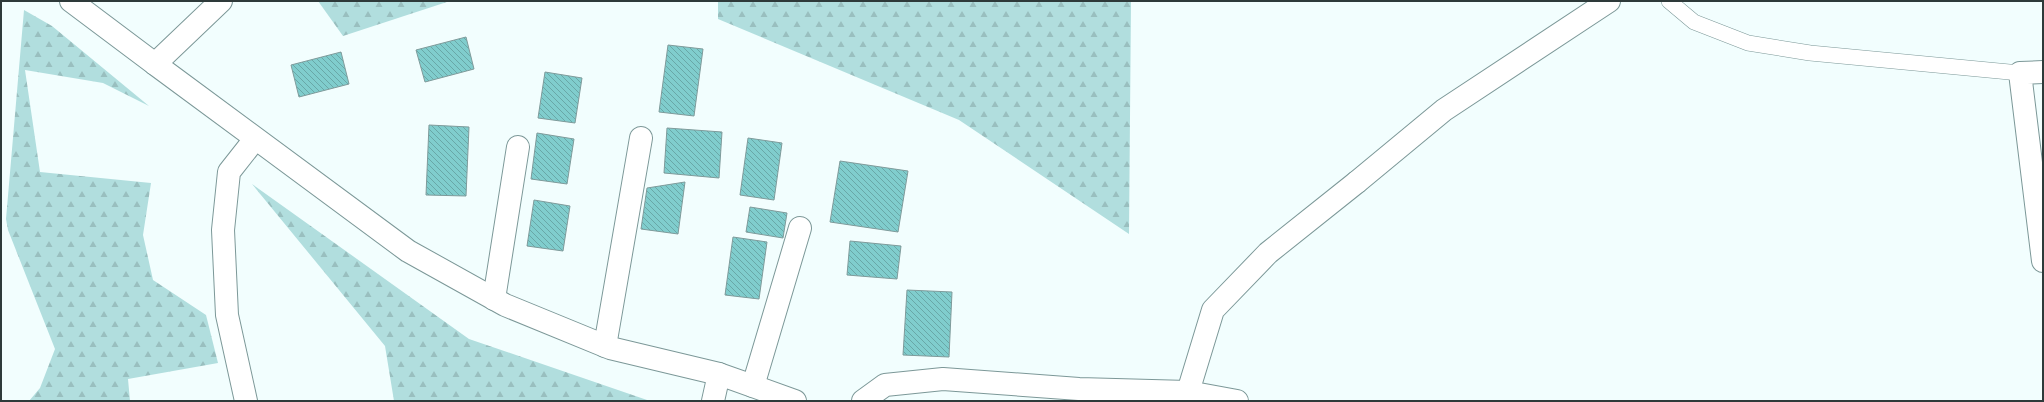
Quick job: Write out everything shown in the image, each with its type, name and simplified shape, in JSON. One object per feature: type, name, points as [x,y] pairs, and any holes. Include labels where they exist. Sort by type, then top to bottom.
[{"type":"street","points":[[71,1],[255,139],[408,251],[494,299],[605,346],[719,374],[795,401]]},
{"type":"street","points":[[155,64],[221,1]]},
{"type":"street","points":[[1188,396],[1213,310],[1268,253],[1444,110],[1609,1]]},
{"type":"street","points":[[2043,72],[2020,73],[2043,261]]},
{"type":"street","points":[[605,346],[640,138]]},
{"type":"street","points":[[246,401],[227,315],[223,230],[228,172],[255,139]]},
{"type":"street","points":[[494,299],[518,147]]},
{"type":"street","points":[[753,386],[800,228]]},
{"type":"street","points":[[713,401],[719,374]]},
{"type":"street","points":[[863,401],[885,385],[943,379],[1188,396],[1237,401]]},
{"type":"lane","points":[[1670,1],[1694,22],[1748,43],[1810,53],[2020,73]]},
{"type":"green space","points":[[318,1],[450,1],[343,36]]},
{"type":"green space","points":[[718,1],[1131,1],[1129,234],[959,120],[718,19]]},
{"type":"green space","points":[[24,10],[52,26],[149,106],[103,83],[25,70],[40,172],[151,183],[143,235],[153,280],[206,315],[218,363],[128,379],[130,401],[29,401],[40,388],[55,349],[8,230],[6,219]]},
{"type":"green space","points":[[252,184],[469,339],[650,401],[394,401],[385,346]]},
{"type":"building","points":[[466,37],[474,69],[425,82],[416,50]]},
{"type":"building","points":[[668,45],[703,49],[694,116],[659,112]]},
{"type":"building","points":[[341,52],[349,84],[299,97],[291,65]]},
{"type":"building","points":[[545,72],[582,78],[575,123],[538,118]]},
{"type":"building","points":[[429,125],[469,127],[466,196],[426,195]]},
{"type":"building","points":[[667,128],[722,132],[719,178],[664,173]]},
{"type":"building","points":[[537,133],[574,139],[567,184],[531,179]]},
{"type":"building","points":[[748,138],[782,143],[774,200],[740,195]]},
{"type":"building","points":[[840,161],[908,171],[898,232],[830,222]]},
{"type":"building","points":[[685,182],[678,234],[641,229],[647,188]]},
{"type":"building","points":[[534,200],[570,206],[563,251],[527,246]]},
{"type":"building","points":[[750,207],[787,213],[783,238],[746,232]]},
{"type":"building","points":[[733,237],[767,242],[759,299],[725,295]]},
{"type":"building","points":[[850,241],[901,246],[897,279],[847,275]]},
{"type":"building","points":[[907,290],[952,292],[949,357],[903,355]]}]
